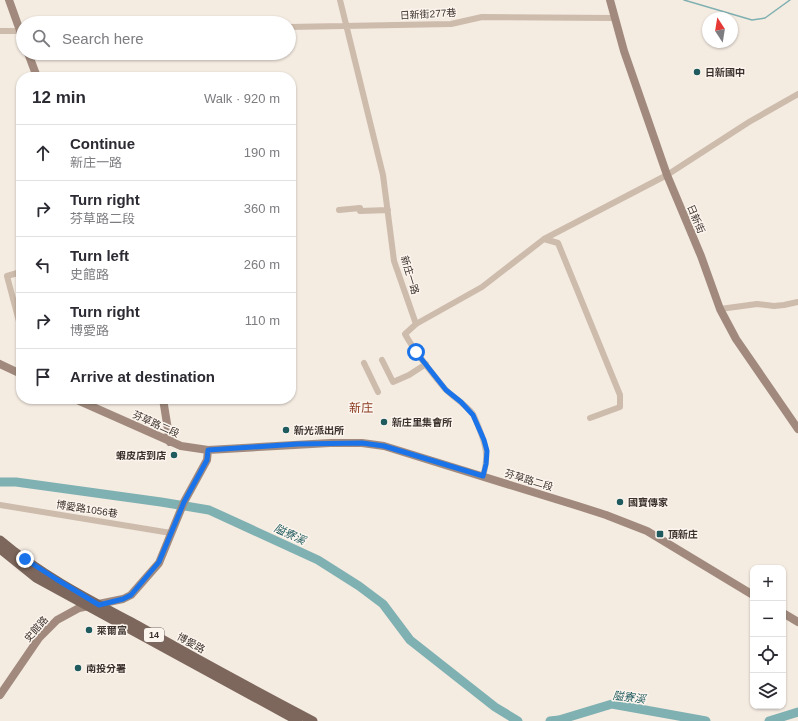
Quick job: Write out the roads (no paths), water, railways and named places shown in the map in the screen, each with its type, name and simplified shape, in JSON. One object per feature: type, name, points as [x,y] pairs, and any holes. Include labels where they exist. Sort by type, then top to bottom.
[{"type":"main road","name":"博愛路","points":[[0,540],[43,571],[99,605],[313,721]]},
{"type":"main road","name":"博愛路","points":[[0,549],[36,578],[298,721]]},
{"type":"street","points":[[9,0],[16,18]]},
{"type":"street","name":"新庄一路","points":[[340,0],[383,176],[394,261],[416,324]]},
{"type":"street","name":"日新街","points":[[610,0],[624,51],[667,175],[701,256],[720,309],[736,339],[798,429]]},
{"type":"street","name":"日新街277巷","points":[[296,27],[451,24],[482,17],[615,18]]},
{"type":"street","points":[[0,31],[16,33]]},
{"type":"street","points":[[31,60],[35,72]]},
{"type":"street","points":[[483,476],[487,451],[473,415],[461,402],[446,390],[416,352],[405,334],[416,324],[482,287],[544,239],[667,175],[748,122],[798,94]]},
{"type":"street","points":[[339,210],[360,208],[360,211],[388,210]]},
{"type":"street","points":[[544,239],[558,243],[620,395],[620,407],[590,418]]},
{"type":"street","points":[[16,273],[7,276],[16,310]]},
{"type":"street","points":[[720,309],[757,304],[774,306],[798,302]]},
{"type":"street","points":[[382,360],[393,382],[409,375],[426,364]]},
{"type":"street","points":[[364,363],[378,392]]},
{"type":"street","points":[[0,364],[16,372]]},
{"type":"street","name":"芬草路二段","points":[[86,404],[170,442],[181,446],[208,450],[298,444],[362,443],[384,446],[606,515],[647,531],[750,593]]},
{"type":"street","points":[[164,404],[170,442]]},
{"type":"street","name":"史館路","points":[[0,695],[39,638],[57,620],[79,608],[123,599],[131,595],[159,562],[184,502],[207,460],[208,450]]},
{"type":"street","name":"博愛路1056巷","points":[[0,505],[172,531]]},
{"type":"street","points":[[786,615],[798,622]]},
{"type":"waterway","points":[[684,0],[752,20],[765,18],[790,0]]},
{"type":"waterway","name":"隘寮溪","points":[[0,482],[16,482],[209,510],[318,560],[359,586],[383,604],[410,640],[495,707],[518,721]]},
{"type":"waterway","name":"隘寮溪","points":[[550,721],[559,720],[612,704],[706,721]]},
{"type":"waterway","name":"隘寮溪","points":[[769,721],[798,712]]},
{"type":"place","name":"日新國中","points":[[697,72]]},
{"type":"place","name":"新庄里集會所","points":[[384,422]]},
{"type":"place","name":"新光派出所","points":[[286,430]]},
{"type":"place","name":"蝦皮店到店","points":[[174,455]]},
{"type":"place","name":"國寶傳家","points":[[620,502]]},
{"type":"place","name":"頂新庄","points":[[660,534]]},
{"type":"place","name":"萊爾富","points":[[89,630]]},
{"type":"place","name":"南投分署","points":[[78,668]]},
{"type":"district","name":"新庄","points":[[361,408]]}]
